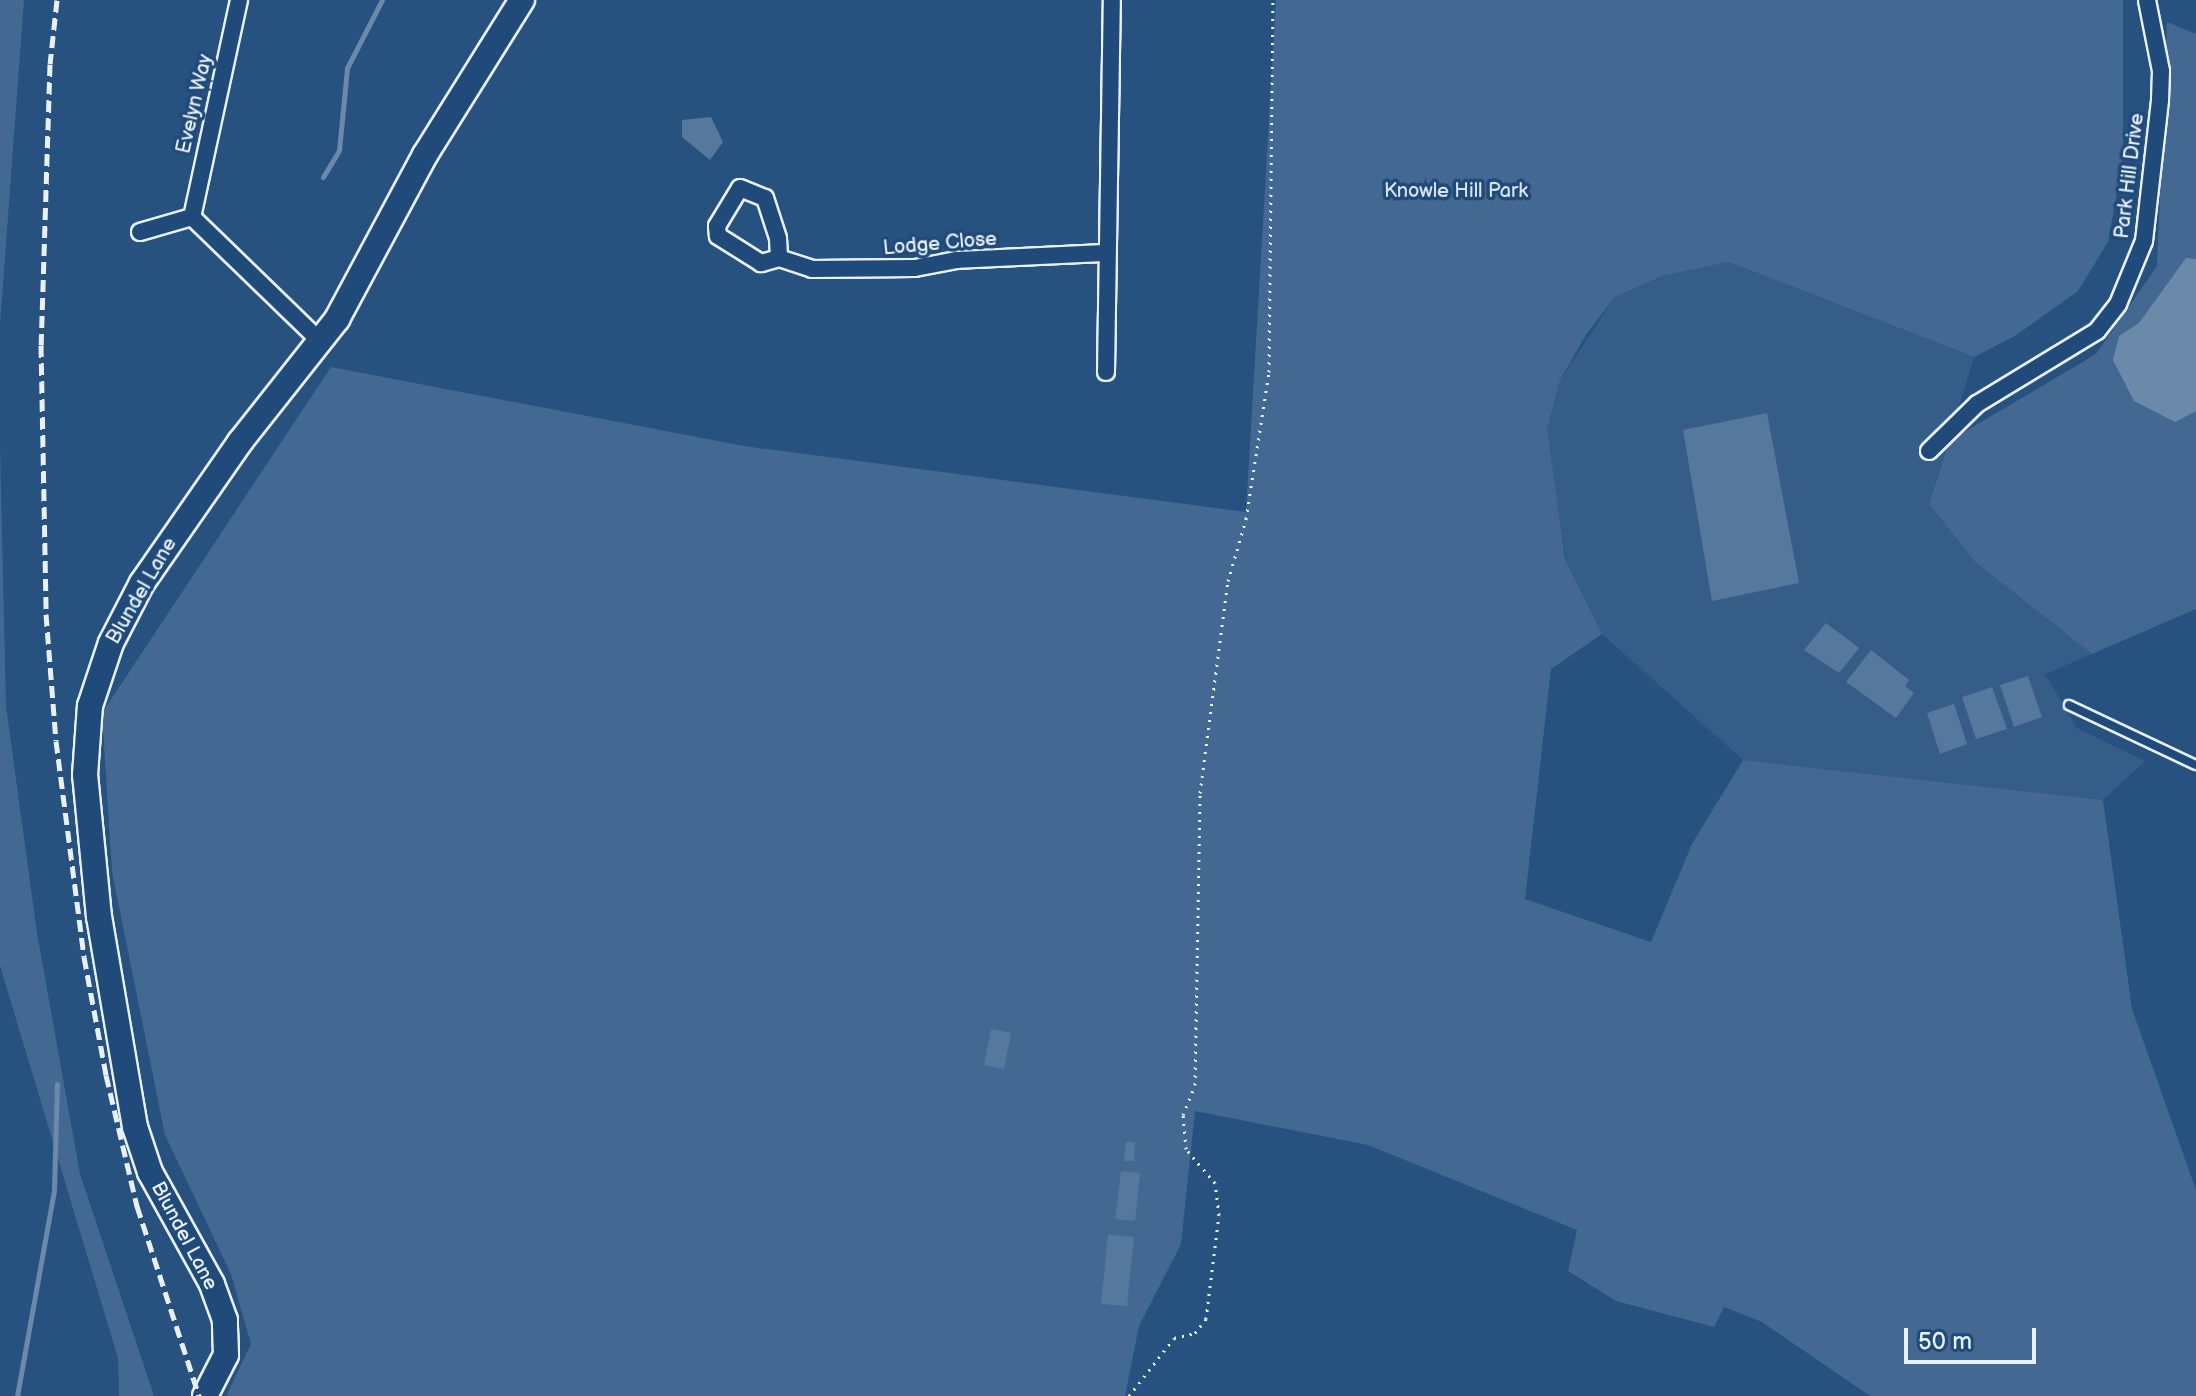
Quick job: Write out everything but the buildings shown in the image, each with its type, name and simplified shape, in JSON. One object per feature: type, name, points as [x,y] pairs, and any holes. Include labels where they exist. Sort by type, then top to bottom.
[{"type":"street","name":"Evelyn Way","points":[[192,217],[239,0]]},
{"type":"street","name":"Blundel Lane","points":[[208,1392],[226,1355],[225,1320],[212,1284],[150,1172],[135,1127],[99,917],[87,739],[98,678],[136,593],[240,442],[353,294],[425,155],[522,0]]},
{"type":"street","points":[[1106,372],[1112,0]]},
{"type":"street","name":"Park Hill Drive","points":[[1929,451],[1977,404],[2097,331],[2118,304],[2144,241],[2160,100],[2161,71],[2147,0]]},
{"type":"street","name":"Lodge Close","points":[[779,258],[765,198],[740,188],[717,226],[718,236],[761,263],[779,258],[812,269],[884,270],[957,260],[1106,253]]},
{"type":"street","points":[[140,232],[192,217],[320,341]]},
{"type":"lane","points":[[2069,705],[2196,765]]},
{"type":"path","points":[[1129,1396],[1174,1338],[1195,1333],[1206,1319],[1219,1215],[1218,1189],[1186,1149],[1183,1115],[1195,1085],[1200,793],[1228,581],[1246,519],[1269,372],[1273,0]]},
{"type":"shaded area","points":[[2186,258],[2196,259],[2196,411],[2175,422],[2134,401],[2113,360],[2119,336],[2139,323]]},
{"type":"shaded area","points":[[1729,262],[1974,357],[1929,504],[1975,562],[2092,654],[2045,674],[2077,728],[2145,761],[2103,800],[1743,760],[1602,634],[1566,558],[1553,486],[1547,429],[1560,380],[1615,297],[1662,276]]},
{"type":"green space","points":[[0,0],[24,0],[0,325]]},
{"type":"green space","name":"Knowle Hill Park","points":[[1276,0],[2123,0],[2123,158],[2108,242],[2078,291],[2015,336],[1974,357],[1729,262],[1662,276],[1615,297],[1587,333],[1560,380],[1547,429],[1565,558],[1602,634],[1551,669],[1525,899],[1651,942],[1692,844],[1743,760],[2103,800],[2132,1009],[2196,1190],[2196,1396],[1870,1396],[1762,1322],[1724,1307],[1714,1327],[1616,1301],[1568,1271],[1577,1230],[1368,1145],[1195,1111],[1181,1244],[1139,1326],[1125,1396],[226,1396],[251,1344],[231,1274],[165,1135],[112,872],[102,713],[331,367],[744,446],[1246,512]]},
{"type":"green space","points":[[2167,22],[2196,34],[2196,609],[2092,654],[1975,562],[1929,504],[1949,441],[2096,354],[2157,266]]},
{"type":"green space","points":[[0,444],[6,706],[37,933],[80,1174],[154,1396],[119,1396],[118,1358],[0,966]]},
{"type":"waterway","points":[[323,177],[339,150],[347,68],[382,0]]},
{"type":"waterway","points":[[17,1396],[54,1190],[57,1084]]},
{"type":"railway","points":[[57,0],[50,64],[41,345],[46,614],[56,741],[84,957],[106,1075],[137,1206],[199,1396]]}]
